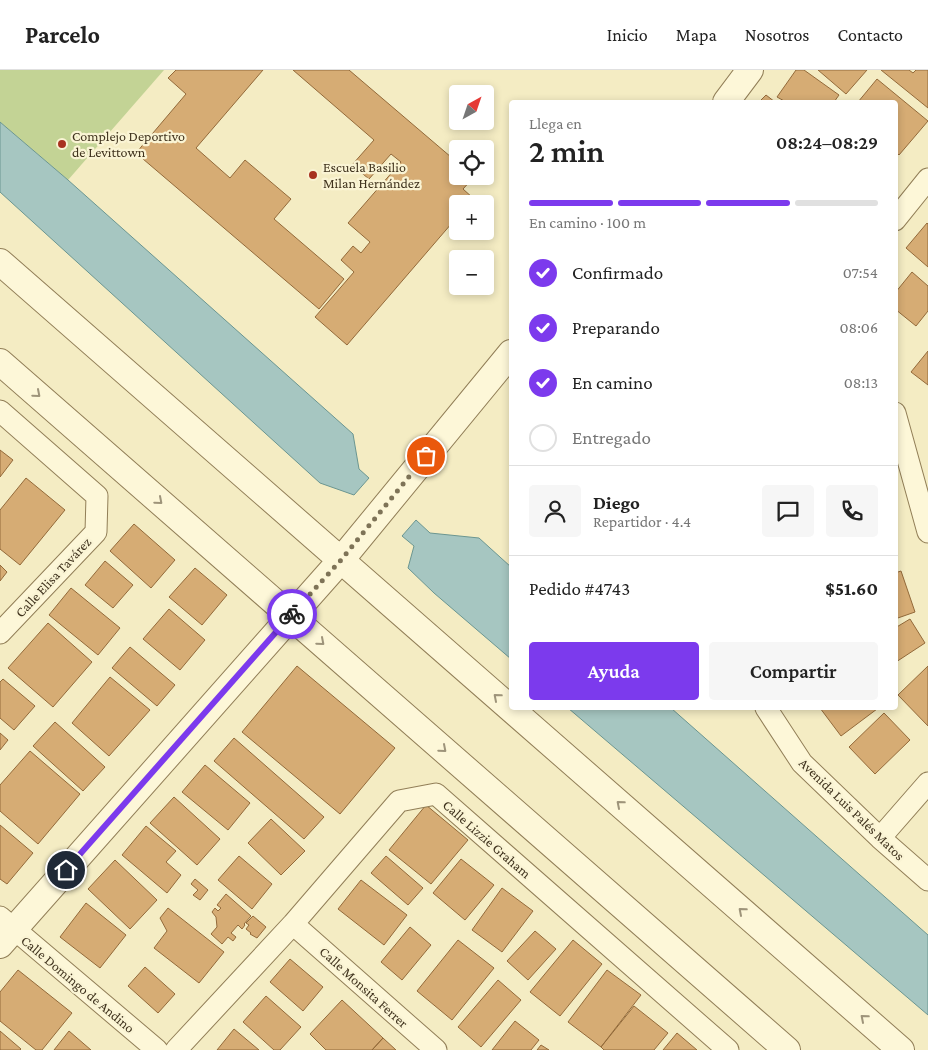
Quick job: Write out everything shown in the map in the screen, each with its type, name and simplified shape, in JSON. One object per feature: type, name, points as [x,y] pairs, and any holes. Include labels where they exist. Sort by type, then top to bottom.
[{"type":"street","points":[[728,100],[750,70]]},
{"type":"street","points":[[898,216],[928,179]]},
{"type":"street","points":[[0,262],[509,707]]},
{"type":"street","points":[[4,930],[341,560],[509,355]]},
{"type":"street","points":[[0,362],[787,1050]]},
{"type":"street","name":"Calle Elisa Tavárez","points":[[0,411],[97,496],[96,532],[0,634]]},
{"type":"street","points":[[898,420],[922,478],[928,532]]},
{"type":"street","points":[[512,710],[901,1050]]},
{"type":"street","name":"Avenida Luis Palés Matos","points":[[767,710],[802,763],[880,838],[928,880]]},
{"type":"street","points":[[880,838],[928,783]]},
{"type":"street","name":"Calle Lizzie Graham","points":[[176,1050],[293,924],[399,801],[436,794],[728,1050]]},
{"type":"street","name":"Calle Monsita Ferrer","points":[[293,924],[436,1050]]},
{"type":"street","name":"Calle Domingo de Andino","points":[[4,930],[157,1050]]},
{"type":"green space","name":"Complejo Deportivo de Levittown","points":[[0,70],[164,70],[68,180],[0,122]]},
{"type":"water","points":[[0,122],[68,180],[353,434],[359,469],[369,478],[354,495],[320,483],[0,192]]},
{"type":"water","points":[[416,520],[430,533],[479,538],[509,565],[509,657],[434,593],[408,568],[414,546],[402,536]]},
{"type":"water","points":[[570,710],[673,710],[928,935],[928,1015]]},
{"type":"building","points":[[176,70],[263,70],[196,148],[230,178],[245,160],[291,199],[274,219],[344,279],[319,309],[136,153],[186,94],[168,78]]},
{"type":"building","points":[[293,70],[349,70],[449,155],[449,185],[467,185],[463,189],[470,195],[449,195],[449,226],[347,345],[315,317],[354,272],[341,260],[353,246],[361,253],[370,242],[348,223],[401,162],[391,154],[369,179],[352,165],[374,140]]},
{"type":"building","points":[[796,70],[804,70],[839,95],[835,100],[782,100],[777,97]]},
{"type":"building","points":[[818,70],[867,70],[846,94]]},
{"type":"building","points":[[881,70],[909,70],[913,73],[916,70],[928,70],[928,108]]},
{"type":"building","points":[[877,79],[928,121],[899,155],[898,100],[860,100]]},
{"type":"building","points":[[766,95],[772,100],[761,100]]},
{"type":"building","points":[[928,224],[928,267],[906,248]]},
{"type":"building","points":[[912,272],[928,286],[928,311],[916,326],[898,311],[898,289]]},
{"type":"building","points":[[928,351],[928,385],[911,372]]},
{"type":"building","points":[[0,450],[13,460],[0,477]]},
{"type":"building","points":[[26,478],[65,510],[20,565],[0,549],[0,510]]},
{"type":"building","points":[[134,524],[175,560],[151,588],[110,551]]},
{"type":"building","points":[[105,561],[133,585],[113,608],[85,585]]},
{"type":"building","points":[[0,565],[7,572],[0,581]]},
{"type":"building","points":[[195,568],[227,595],[202,625],[169,597]]},
{"type":"building","points":[[901,571],[915,612],[898,618],[898,572]]},
{"type":"building","points":[[71,588],[120,628],[98,655],[49,615]]},
{"type":"building","points":[[169,609],[205,640],[180,670],[143,639]]},
{"type":"building","points":[[910,619],[925,643],[898,661],[898,626]]},
{"type":"building","points":[[48,623],[92,662],[53,707],[8,668]]},
{"type":"building","points":[[130,647],[175,685],[157,706],[112,668]]},
{"type":"building","points":[[297,666],[395,748],[340,814],[242,732]]},
{"type":"building","points":[[928,666],[928,726],[898,695]]},
{"type":"building","points":[[110,677],[150,710],[109,756],[72,723]]},
{"type":"building","points":[[3,679],[35,706],[14,730],[0,718],[0,682]]},
{"type":"building","points":[[822,710],[876,710],[841,736]]},
{"type":"building","points":[[884,713],[910,740],[875,774],[849,747]]},
{"type":"building","points":[[55,722],[105,767],[83,791],[33,746]]},
{"type":"building","points":[[0,733],[8,740],[0,750]]},
{"type":"building","points":[[234,738],[324,817],[304,839],[214,761]]},
{"type":"building","points":[[30,751],[80,794],[38,844],[0,811],[0,785]]},
{"type":"building","points":[[205,765],[250,803],[228,830],[182,792]]},
{"type":"building","points":[[174,797],[220,839],[197,865],[150,823]]},
{"type":"building","points":[[426,805],[468,840],[431,884],[389,850]]},
{"type":"building","points":[[271,819],[305,851],[281,875],[248,843]]},
{"type":"building","points":[[0,825],[33,853],[7,884],[0,879]]},
{"type":"building","points":[[146,826],[176,851],[166,862],[181,875],[167,893],[122,855]]},
{"type":"building","points":[[239,856],[272,884],[252,909],[218,880]]},
{"type":"building","points":[[386,856],[423,888],[408,905],[371,873]]},
{"type":"building","points":[[461,859],[494,885],[465,920],[433,893]]},
{"type":"building","points":[[115,860],[157,900],[130,929],[88,889]]},
{"type":"building","points":[[195,879],[208,890],[200,900],[193,895],[198,890],[191,884]]},
{"type":"building","points":[[361,880],[407,915],[384,945],[338,909]]},
{"type":"building","points":[[502,888],[533,911],[502,952],[472,930]]},
{"type":"building","points":[[226,894],[251,916],[242,929],[238,925],[231,933],[236,937],[233,941],[228,937],[222,944],[211,934],[217,927],[216,917],[212,912],[215,908],[218,911],[221,908],[217,905]]},
{"type":"building","points":[[86,903],[126,935],[100,968],[60,937]]},
{"type":"building","points":[[168,908],[224,952],[199,983],[154,948],[167,931],[160,918]]},
{"type":"building","points":[[253,916],[266,927],[257,938],[246,929],[249,925],[246,923]]},
{"type":"building","points":[[410,927],[431,945],[402,980],[381,962]]},
{"type":"building","points":[[535,931],[556,949],[528,980],[507,961]]},
{"type":"building","points":[[458,940],[494,968],[452,1020],[417,991]]},
{"type":"building","points":[[573,940],[602,964],[560,1016],[530,992]]},
{"type":"building","points":[[290,959],[323,987],[303,1011],[270,982]]},
{"type":"building","points":[[145,967],[175,994],[158,1013],[128,986]]},
{"type":"building","points":[[18,970],[72,1013],[42,1050],[36,1050],[0,1021],[0,992]]},
{"type":"building","points":[[607,970],[641,995],[601,1047],[568,1022]]},
{"type":"building","points":[[498,980],[521,1000],[481,1047],[458,1027]]},
{"type":"building","points":[[266,996],[301,1027],[280,1050],[274,1050],[243,1022]]},
{"type":"building","points":[[342,1000],[383,1038],[372,1050],[326,1050],[310,1034]]},
{"type":"building","points":[[634,1006],[668,1033],[654,1050],[604,1050],[601,1047]]},
{"type":"building","points":[[515,1021],[539,1040],[531,1050],[492,1050]]},
{"type":"building","points":[[234,1029],[259,1050],[217,1050]]},
{"type":"building","points":[[0,1031],[21,1049],[0,1050]]},
{"type":"building","points":[[69,1031],[91,1050],[54,1050]]},
{"type":"building","points":[[677,1033],[697,1050],[663,1050]]},
{"type":"building","points":[[383,1038],[396,1050],[372,1050]]},
{"type":"building","points":[[541,1045],[549,1050],[537,1050]]},
{"type":"way so far","points":[[292,614],[341,560],[426,456]]},
{"type":"place","name":"Complejo Deportivo de Levittown","points":[[62,144]]},
{"type":"place","name":"Escuela Basilio Milan Hernández","points":[[313,175]]},
{"type":"route","points":[[66,870],[292,614]]}]
